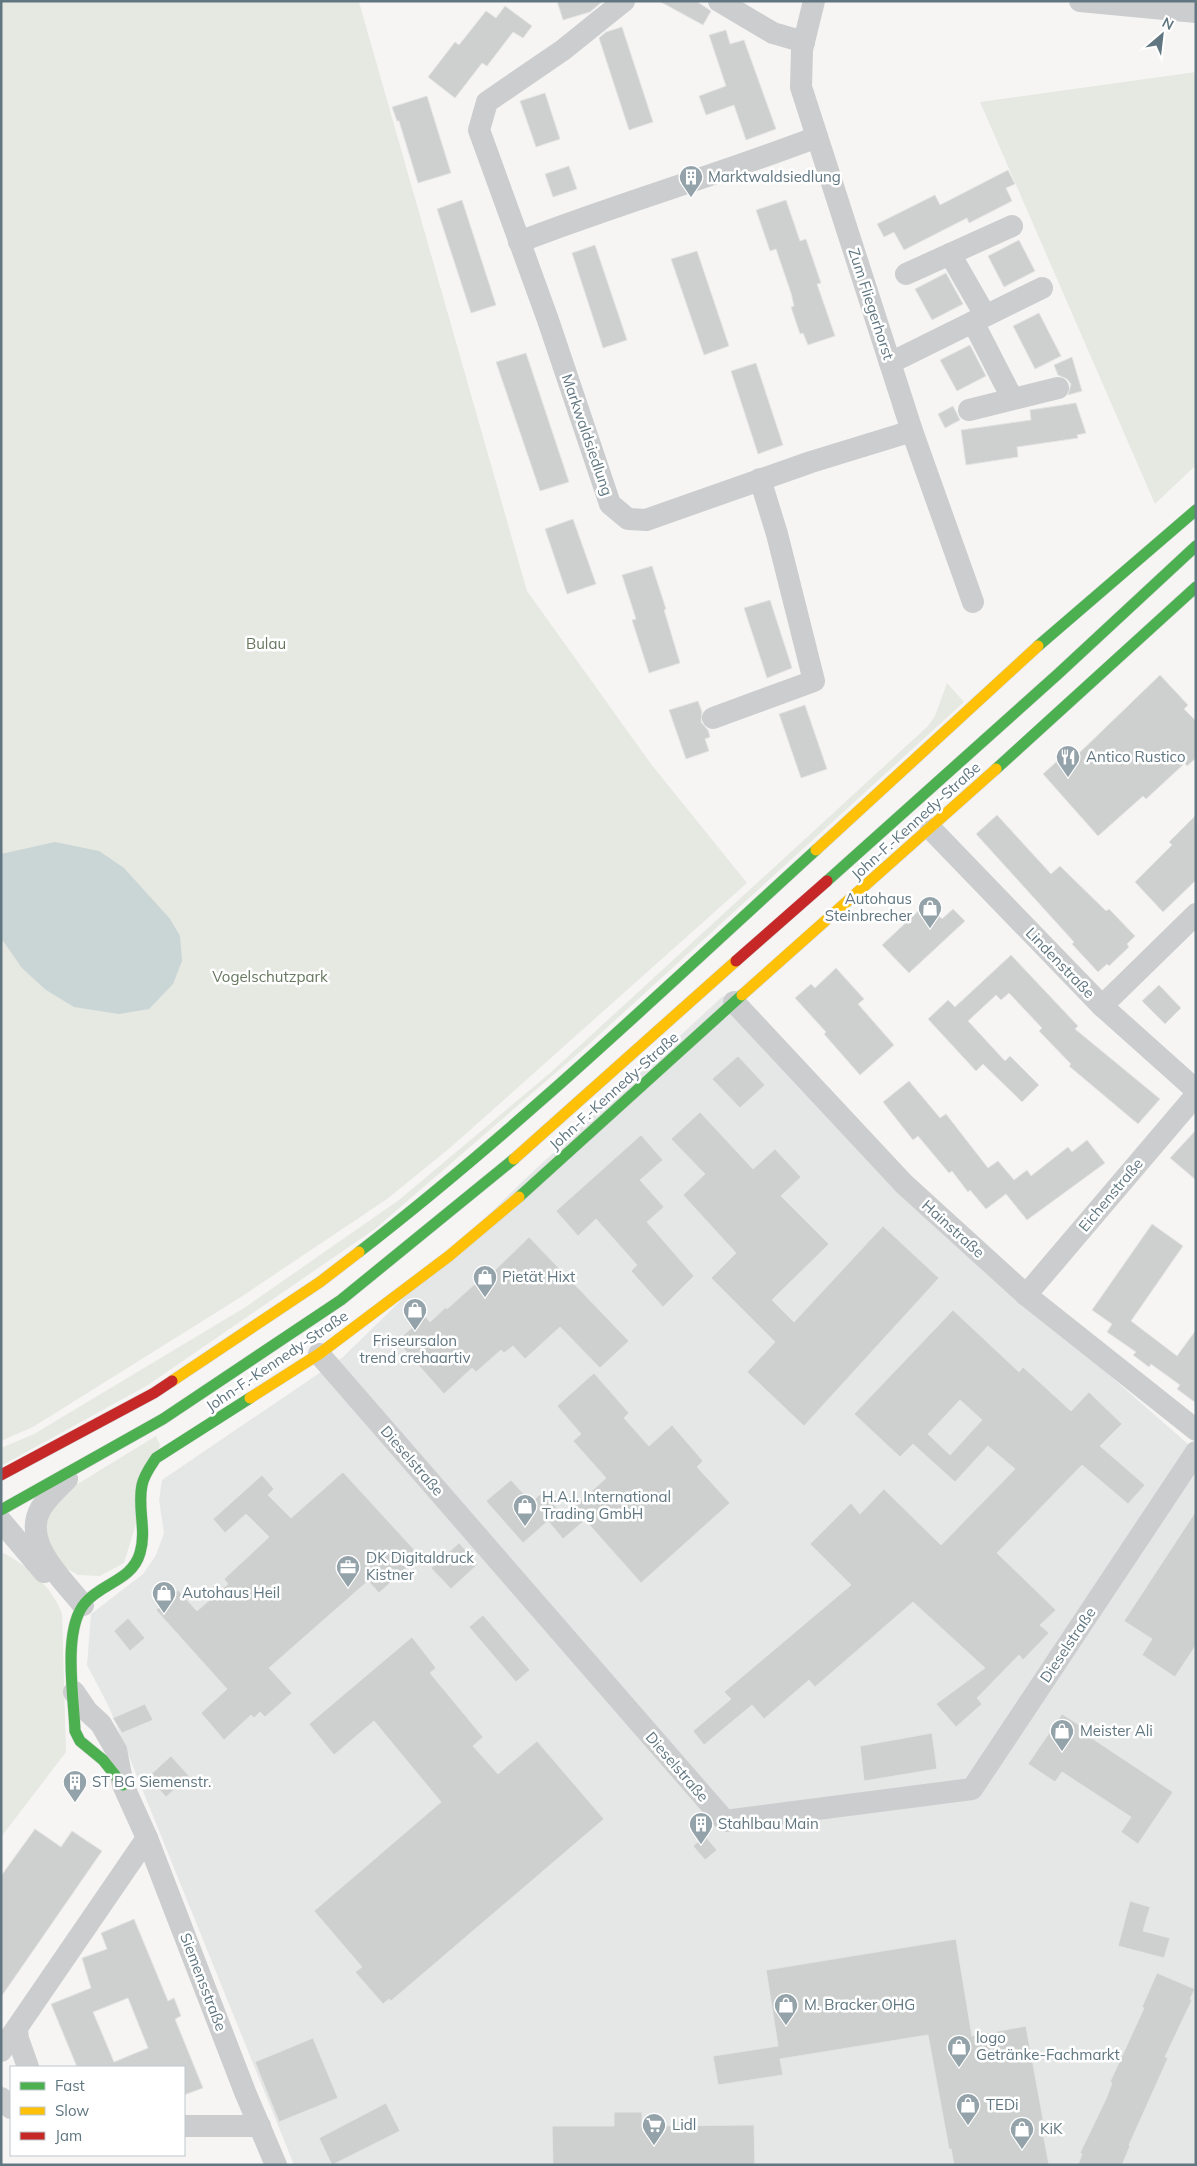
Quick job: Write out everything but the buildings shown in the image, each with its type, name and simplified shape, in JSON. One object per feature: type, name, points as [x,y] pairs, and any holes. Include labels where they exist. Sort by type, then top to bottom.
[{"type":"main road","points":[[3,1476],[154,1393],[320,1282],[388,1229],[463,1168],[594,1054],[1046,639],[1196,510]]},
{"type":"main road","points":[[1,1510],[163,1419],[341,1300],[484,1185],[1058,674],[1196,546]]},
{"type":"main road","name":"John-F.-Kennedy-Straße","points":[[83,1605],[127,1575],[140,1557],[144,1536],[141,1485],[145,1473],[156,1458],[319,1354],[449,1256],[534,1185],[734,1002],[931,829],[1196,587]]},
{"type":"main road","name":"Siemensstraße","points":[[74,1692],[72,1638],[76,1618],[83,1605]]},
{"type":"street","name":"Markwaldsiedlung","points":[[624,1],[563,50],[487,102],[479,130],[548,320],[610,504],[628,519],[646,520],[760,479],[912,431]]},
{"type":"street","points":[[719,1],[773,33],[804,42]]},
{"type":"street","name":"Zum Fliegerhorst","points":[[814,1],[804,42],[801,87],[912,431],[973,602]]},
{"type":"street","points":[[1080,1],[1196,12]]},
{"type":"street","points":[[519,242],[589,215],[714,175],[817,137]]},
{"type":"street","points":[[906,274],[1012,226]]},
{"type":"street","points":[[950,254],[1012,398]]},
{"type":"street","points":[[890,363],[1042,288]]},
{"type":"street","points":[[969,410],[1058,388]]},
{"type":"street","points":[[713,718],[814,681],[778,534],[760,479]]},
{"type":"street","name":"Lindenstraße","points":[[931,829],[1102,1006],[1196,1090]]},
{"type":"street","points":[[1102,1006],[1196,914]]},
{"type":"street","name":"Hainstraße","points":[[734,1002],[836,1109],[890,1170],[1026,1294],[1196,1430]]},
{"type":"street","name":"Eichenstraße","points":[[1026,1294],[1196,1096]]},
{"type":"street","name":"Dieselstraße","points":[[319,1354],[725,1821],[972,1789],[1196,1452]]},
{"type":"street","points":[[79,1467],[47,1500],[38,1516],[36,1525],[38,1544],[44,1556],[83,1605]]},
{"type":"street","points":[[1,1521],[30,1558],[64,1592],[83,1605]]},
{"type":"street","points":[[1,1544],[30,1558]]},
{"type":"street","name":"Siemensstraße","points":[[74,1692],[87,1711],[101,1724],[116,1750],[123,1785],[147,1838],[276,2165]]},
{"type":"street","points":[[1,2050],[147,1838]]},
{"type":"street","points":[[17,2028],[18,2039],[28,2066]]},
{"type":"street","points":[[1,2098],[10,2107]]},
{"type":"street","points":[[185,2126],[260,2126]]},
{"type":"shaded area","points":[[55,842],[99,851],[124,868],[170,919],[180,936],[182,961],[173,984],[149,1009],[119,1014],[74,1007],[46,990],[22,968],[1,938],[1,854]]},
{"type":"shaded area","points":[[723,996],[886,1180],[1196,1451],[1196,2165],[294,2165],[109,1707],[87,1665],[91,1614],[143,1574],[156,1555],[164,1533],[159,1500],[162,1480],[343,1357],[525,1179]]},
{"type":"green space","name":"Bulau","points":[[1,1],[362,1],[359,2],[527,591],[651,764],[747,883],[451,1147],[387,1199],[241,1297],[33,1427],[1,1441]]},
{"type":"green space","points":[[1196,72],[1196,465],[1155,504],[980,102]]},
{"type":"green space","points":[[947,683],[964,702],[588,1045],[375,1229],[148,1385],[1,1466],[1,1448],[34,1434],[244,1308],[399,1200],[550,1073],[928,726],[935,716]]},
{"type":"green space","points":[[156,1436],[160,1445],[124,1563],[100,1576],[78,1575],[64,1567],[53,1553],[46,1534],[48,1516],[58,1496]]},
{"type":"green space","points":[[1,1552],[21,1563],[38,1578],[58,1604],[62,1614],[66,1752],[1,1837]]},
{"type":"traffic: fast","points":[[1038,646],[1196,510]]},
{"type":"traffic: fast","points":[[827,881],[1058,674],[1196,546]]},
{"type":"traffic: fast","points":[[996,769],[1196,587]]},
{"type":"traffic: fast","points":[[359,1252],[477,1156],[591,1056],[816,850]]},
{"type":"traffic: fast","points":[[519,1197],[742,995]]},
{"type":"traffic: fast","points":[[1,1510],[163,1419],[341,1300],[514,1159]]},
{"type":"traffic: fast","points":[[123,1785],[103,1760],[80,1741],[75,1731],[71,1647],[78,1615],[92,1596],[123,1576],[136,1562],[140,1553],[143,1536],[142,1485],[146,1474],[156,1458],[250,1398]]},
{"type":"traffic: slow","points":[[816,850],[1038,646]]},
{"type":"traffic: slow","points":[[742,995],[996,769]]},
{"type":"traffic: slow","points":[[514,1159],[736,961]]},
{"type":"traffic: slow","points":[[250,1398],[319,1354],[449,1256],[519,1197]]},
{"type":"traffic: slow","points":[[172,1381],[320,1282],[359,1252]]},
{"type":"traffic: jam","points":[[736,961],[827,881]]},
{"type":"traffic: jam","points":[[1,1475],[154,1393],[172,1381]]},
{"type":"place","name":"Marktwaldsiedlung","points":[[691,198]]},
{"type":"place","name":"Antico Rustico","points":[[1068,778]]},
{"type":"place","name":"Autohaus Steinbrecher","points":[[930,929]]},
{"type":"place","name":"Pietät Hixt","points":[[485,1298]]},
{"type":"place","name":"Friseursalon trend crehaartiv","points":[[415,1331]]},
{"type":"place","name":"H.A.I. International Trading GmbH","points":[[525,1527]]},
{"type":"place","name":"DK Digitaldruck Kistner","points":[[348,1588]]},
{"type":"place","name":"Autohaus Heil","points":[[164,1614]]},
{"type":"place","name":"Meister Ali","points":[[1062,1752]]},
{"type":"place","name":"ST BG Siemenstr.","points":[[75,1803]]},
{"type":"place","name":"Stahlbau Main","points":[[701,1845]]},
{"type":"place","name":"M. Bracker OHG","points":[[786,2026]]},
{"type":"place","name":"logo Getränke-Fachmarkt","points":[[959,2068]]},
{"type":"place","name":"TEDi","points":[[968,2126]]},
{"type":"place","name":"Lidl","points":[[654,2146]]},
{"type":"place","name":"KiK","points":[[1022,2150]]},
{"type":"park label","name":"Vogelschutzpark","points":[[270,977]]}]
